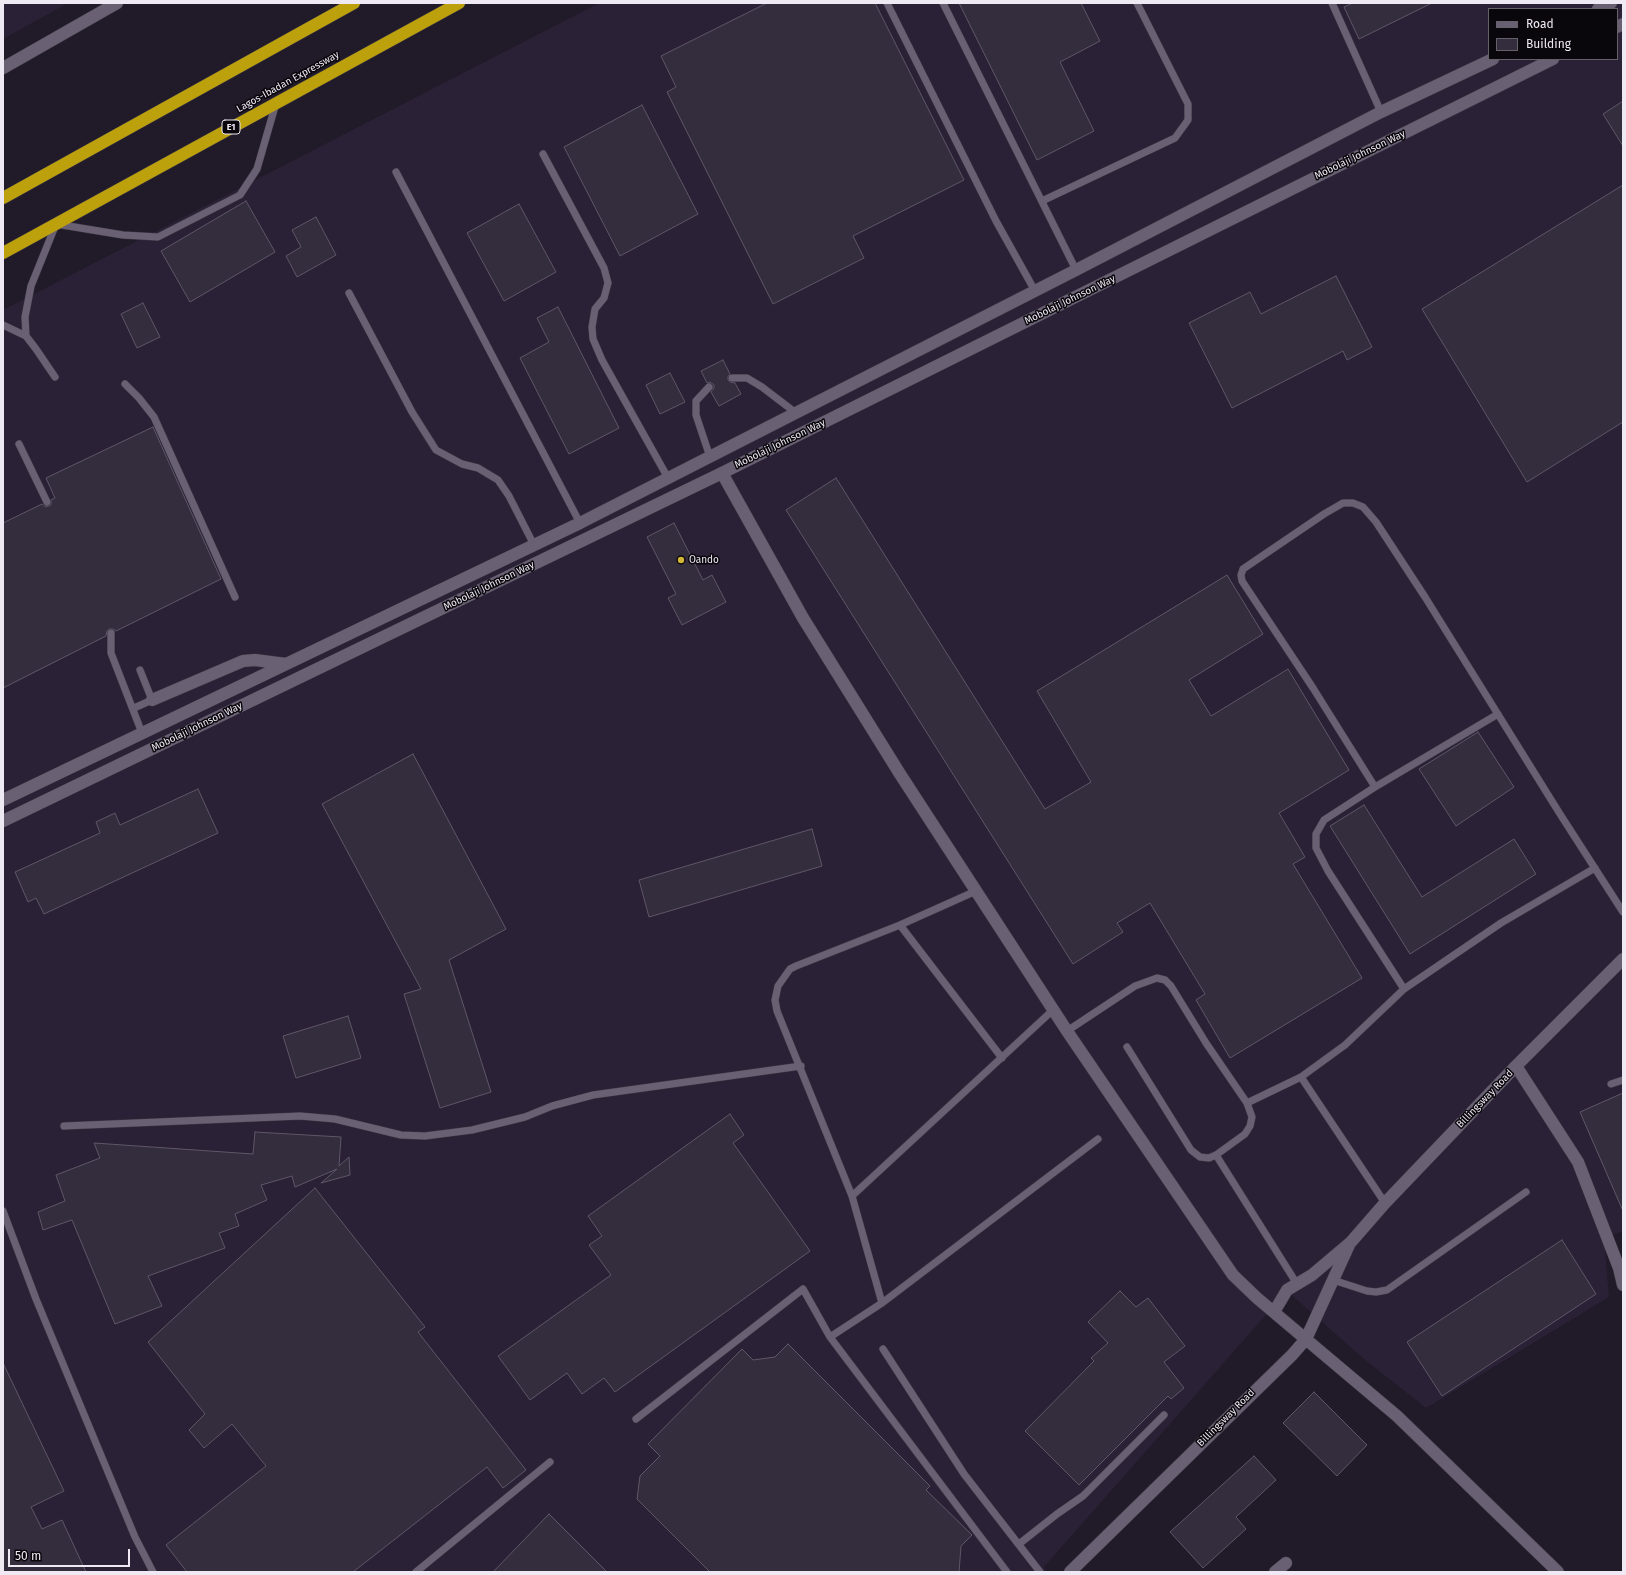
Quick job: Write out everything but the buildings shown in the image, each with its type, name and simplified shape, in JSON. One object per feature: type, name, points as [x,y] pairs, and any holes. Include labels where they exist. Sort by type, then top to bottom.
[{"type":"highway","points":[[3,198],[354,3]]},
{"type":"highway","name":"Lagos-Ibadan Expressway","points":[[3,253],[459,3]]},
{"type":"street","points":[[3,68],[117,3]]},
{"type":"street","points":[[1600,8],[1611,3]]},
{"type":"street","name":"Mobolaji Johnson Way","points":[[3,800],[580,523],[1076,270],[1381,112],[1491,60]]},
{"type":"street","name":"Mobolaji Johnson Way","points":[[3,821],[722,473],[1551,60]]},
{"type":"street","points":[[722,473],[803,618],[900,774],[1053,1010],[1233,1275],[1274,1312],[1397,1416],[1557,1572]]},
{"type":"street","points":[[152,700],[243,661],[255,660],[286,664]]},
{"type":"street","name":"Billingsway Road","points":[[1274,1312],[1287,1290],[1312,1275],[1351,1242],[1385,1203],[1516,1066],[1622,961]]},
{"type":"street","points":[[1516,1066],[1578,1162],[1619,1268],[1623,1285]]},
{"type":"street","name":"Billingsway Road","points":[[1070,1572],[1292,1355],[1306,1339],[1351,1242]]},
{"type":"street","points":[[1275,1572],[1286,1563]]},
{"type":"lane","points":[[887,3],[992,214],[1035,291]]},
{"type":"lane","points":[[943,3],[1076,270]]},
{"type":"lane","points":[[1042,202],[1175,138],[1188,120],[1188,104],[1137,3]]},
{"type":"lane","points":[[1332,3],[1381,112]]},
{"type":"lane","points":[[26,336],[25,317],[31,286],[56,224],[123,235],[158,237],[240,195],[257,169],[276,102]]},
{"type":"lane","points":[[543,154],[604,268],[607,278],[608,283],[604,298],[594,310],[592,327],[593,339],[602,360],[668,478]]},
{"type":"lane","points":[[396,172],[580,523]]},
{"type":"lane","points":[[349,293],[412,412],[436,450],[462,464],[478,468],[498,480],[509,496],[534,545]]},
{"type":"lane","points":[[3,325],[26,336],[55,377]]},
{"type":"lane","points":[[732,378],[747,378],[796,413]]},
{"type":"lane","points":[[125,384],[139,398],[154,417],[235,597]]},
{"type":"lane","points":[[709,387],[696,401],[696,415],[710,457]]},
{"type":"lane","points":[[19,444],[47,502]]},
{"type":"lane","points":[[1375,788],[1313,688],[1242,581],[1241,575],[1243,569],[1324,514],[1343,503],[1354,503],[1363,507],[1376,522],[1425,597],[1623,912]]},
{"type":"lane","points":[[111,633],[111,653],[134,708],[142,732]]},
{"type":"lane","points":[[134,708],[152,700],[140,670]]},
{"type":"lane","points":[[1404,989],[1328,871],[1316,848],[1316,834],[1324,820],[1498,714]]},
{"type":"lane","points":[[1247,1103],[1301,1077],[1345,1045],[1404,989],[1501,923],[1595,868]]},
{"type":"lane","points":[[882,1303],[852,1196],[801,1066],[777,1010],[775,1000],[778,986],[790,969],[900,925],[976,890]]},
{"type":"lane","points":[[900,925],[1002,1058]]},
{"type":"lane","points":[[1067,1031],[1135,986],[1157,978],[1166,980],[1206,1043],[1247,1103],[1252,1117],[1250,1126],[1245,1134],[1216,1155],[1208,1158],[1200,1157],[1191,1150],[1127,1047]]},
{"type":"lane","points":[[852,1196],[1053,1010]]},
{"type":"lane","points":[[64,1126],[300,1116],[335,1119],[402,1135],[425,1136],[472,1130],[525,1117],[552,1106],[593,1095],[801,1066]]},
{"type":"lane","points":[[1301,1077],[1385,1203]]},
{"type":"lane","points":[[1611,1084],[1623,1080]]},
{"type":"lane","points":[[830,1337],[882,1303],[1098,1139]]},
{"type":"lane","points":[[1216,1155],[1297,1284]]},
{"type":"lane","points":[[1333,1280],[1367,1291],[1376,1292],[1387,1290],[1526,1192]]},
{"type":"lane","points":[[3,1211],[36,1299],[135,1537],[153,1572]]},
{"type":"lane","points":[[636,1419],[803,1289],[830,1337],[1007,1572]]},
{"type":"lane","points":[[882,1349],[964,1474],[1040,1572]]},
{"type":"lane","points":[[1019,1544],[1083,1496],[1164,1415]]},
{"type":"lane","points":[[416,1572],[550,1462]]},
{"type":"shaded area","points":[[3,3],[68,3],[3,39]]},
{"type":"shaded area","points":[[599,3],[1623,3],[1623,1231],[1604,1238],[1609,1297],[1426,1408],[1365,1360],[1287,1291],[1044,1567],[1047,1572],[3,1572],[3,310]]},
{"type":"place","name":"Oando","points":[[681,560]]}]
